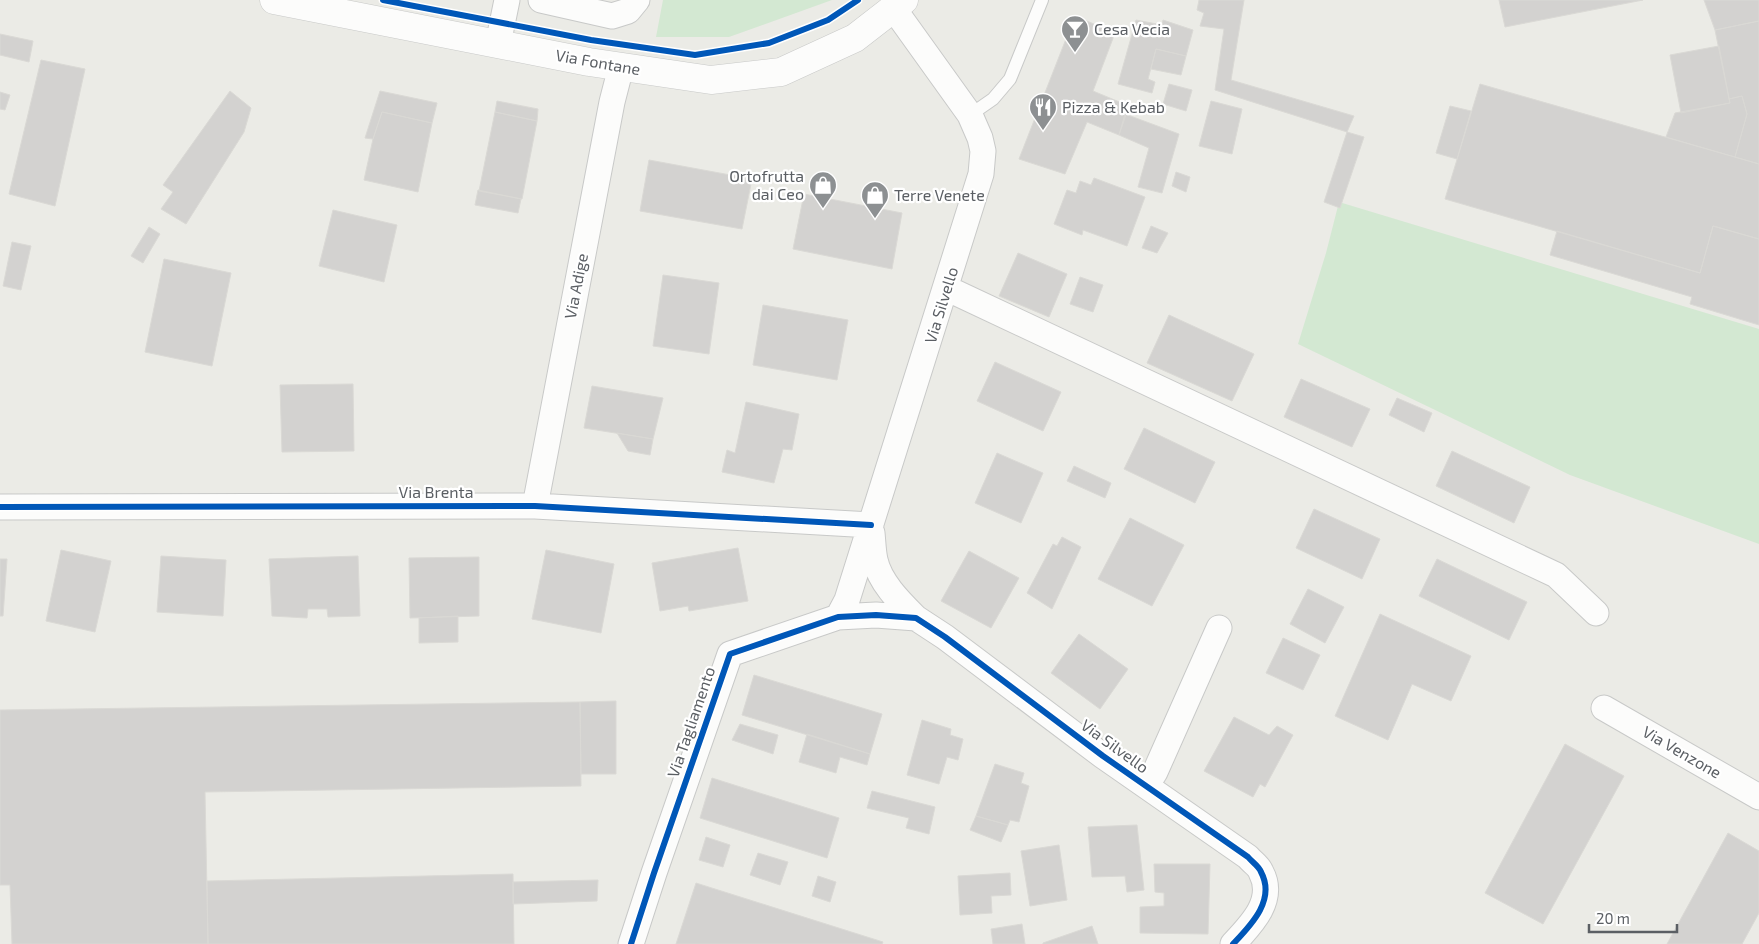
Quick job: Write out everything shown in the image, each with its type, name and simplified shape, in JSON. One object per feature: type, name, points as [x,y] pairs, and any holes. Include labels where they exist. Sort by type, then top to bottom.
[{"type":"street","name":"Via Fontane","points":[[274,0],[621,67],[711,80],[781,72],[856,38],[899,5]]},
{"type":"street","points":[[498,44],[507,0]]},
{"type":"street","points":[[541,0],[612,16],[628,11],[637,0]]},
{"type":"street","name":"Via Silvello","points":[[838,617],[847,600],[981,174],[983,151],[970,114],[899,5]]},
{"type":"street","name":"Via Adige","points":[[535,506],[612,102],[621,67]]},
{"type":"street","points":[[946,288],[1556,575],[1596,613]]},
{"type":"street","name":"Via Brenta","points":[[0,507],[535,506],[871,525]]},
{"type":"street","points":[[871,525],[875,562],[884,580],[898,599],[916,618]]},
{"type":"street","name":"Via Silvello","points":[[876,615],[916,618],[945,636],[1103,756],[1248,857],[1261,870],[1266,885],[1265,900],[1254,921],[1233,944]]},
{"type":"street","name":"Via Tagliamento","points":[[631,944],[730,654],[838,617],[876,615]]},
{"type":"street","points":[[1146,786],[1155,772],[1219,628]]},
{"type":"street","name":"Via Venzone","points":[[1604,708],[1759,797]]},
{"type":"lane","points":[[970,114],[993,99],[1010,79],[1042,0]]},
{"type":"green space","points":[[663,0],[832,0],[729,37],[656,37]]},
{"type":"green space","points":[[1339,202],[1759,329],[1759,544],[1570,475],[1298,344],[1326,253]]},
{"type":"building","points":[[1199,0],[1244,0],[1231,80],[1354,116],[1347,132],[1215,90],[1224,29],[1200,26],[1204,13],[1197,10]]},
{"type":"building","points":[[1499,0],[1643,0],[1505,27]]},
{"type":"building","points":[[1704,0],[1759,0],[1759,21],[1715,30]]},
{"type":"building","points":[[1075,16],[1115,33],[1093,91],[1129,106],[1119,135],[1087,122],[1065,174],[1019,159]]},
{"type":"building","points":[[1136,20],[1162,25],[1163,20],[1193,30],[1186,56],[1156,49],[1148,79],[1155,82],[1152,93],[1118,84]]},
{"type":"building","points":[[1759,21],[1759,164],[1735,157],[1747,114],[1742,96],[1729,99],[1715,30]]},
{"type":"building","points":[[0,34],[33,41],[29,62],[0,55]]},
{"type":"building","points":[[1719,46],[1730,103],[1681,113],[1670,55]]},
{"type":"building","points":[[1156,49],[1186,56],[1181,75],[1151,69]]},
{"type":"building","points":[[41,60],[85,69],[55,206],[9,194]]},
{"type":"building","points":[[1169,84],[1192,90],[1186,111],[1163,104]]},
{"type":"building","points":[[1480,84],[1759,164],[1759,239],[1713,226],[1700,273],[1445,199]]},
{"type":"building","points":[[230,91],[251,108],[244,132],[186,224],[161,209],[173,192],[163,185]]},
{"type":"building","points":[[380,91],[437,103],[432,123],[382,112],[373,139],[365,138]]},
{"type":"building","points":[[0,92],[10,95],[5,110],[0,109]]},
{"type":"building","points":[[1742,96],[1747,114],[1735,157],[1666,137],[1675,113],[1730,103],[1729,99]]},
{"type":"building","points":[[497,101],[538,109],[537,121],[495,112]]},
{"type":"building","points":[[1211,101],[1242,109],[1232,154],[1199,146]]},
{"type":"building","points":[[1450,106],[1471,111],[1457,159],[1436,153]]},
{"type":"building","points":[[382,112],[432,123],[418,192],[364,180],[373,139]]},
{"type":"building","points":[[495,112],[537,121],[522,199],[479,191]]},
{"type":"building","points":[[1125,114],[1179,134],[1162,193],[1138,187],[1149,148],[1119,135]]},
{"type":"building","points":[[1347,132],[1364,137],[1340,208],[1324,202]]},
{"type":"building","points":[[649,160],[752,179],[742,229],[640,211]]},
{"type":"building","points":[[1176,172],[1190,177],[1186,192],[1172,186]]},
{"type":"building","points":[[1094,178],[1145,197],[1127,246],[1083,230],[1082,235],[1054,224],[1067,190],[1076,193],[1080,181],[1091,185]]},
{"type":"building","points":[[478,190],[521,199],[518,213],[475,205]]},
{"type":"building","points":[[804,194],[902,213],[892,269],[793,249]]},
{"type":"building","points":[[333,210],[397,225],[384,282],[319,266]]},
{"type":"building","points":[[1151,226],[1168,233],[1157,253],[1142,248]]},
{"type":"building","points":[[1713,226],[1759,239],[1759,325],[1690,304],[1692,297],[1550,255],[1557,231],[1700,273]]},
{"type":"building","points":[[149,227],[160,234],[143,263],[131,256]]},
{"type":"building","points":[[12,242],[31,246],[21,290],[3,286]]},
{"type":"building","points":[[1018,253],[1067,274],[1049,317],[999,296]]},
{"type":"building","points":[[164,259],[231,273],[212,366],[145,352]]},
{"type":"building","points":[[663,275],[719,283],[709,354],[653,346]]},
{"type":"building","points":[[1080,277],[1103,285],[1093,312],[1070,304]]},
{"type":"building","points":[[763,305],[848,320],[837,380],[753,365]]},
{"type":"building","points":[[1169,315],[1254,354],[1232,401],[1147,363]]},
{"type":"building","points":[[995,362],[1061,392],[1043,431],[977,401]]},
{"type":"building","points":[[1301,379],[1370,409],[1352,447],[1284,417]]},
{"type":"building","points":[[353,384],[354,451],[282,452],[280,385]]},
{"type":"building","points":[[592,386],[663,398],[653,439],[584,428]]},
{"type":"building","points":[[1397,398],[1432,413],[1424,432],[1389,415]]},
{"type":"building","points":[[746,402],[799,414],[792,450],[783,449],[774,483],[722,472],[727,450],[735,453]]},
{"type":"building","points":[[1144,428],[1215,462],[1195,503],[1124,469]]},
{"type":"building","points":[[617,433],[653,439],[650,455],[628,451]]},
{"type":"building","points":[[1452,451],[1530,487],[1514,523],[1436,486]]},
{"type":"building","points":[[997,453],[1043,473],[1021,523],[975,503]]},
{"type":"building","points":[[1074,466],[1111,483],[1105,498],[1067,481]]},
{"type":"building","points":[[1314,509],[1380,539],[1362,579],[1296,548]]},
{"type":"building","points":[[1130,518],[1184,545],[1152,606],[1098,579]]},
{"type":"building","points":[[1062,537],[1081,547],[1052,609],[1027,593],[1053,544],[1057,546]]},
{"type":"building","points":[[738,548],[748,601],[689,611],[688,606],[660,611],[652,563]]},
{"type":"building","points":[[61,550],[111,561],[95,632],[46,621]]},
{"type":"building","points":[[546,550],[614,564],[601,633],[532,619]]},
{"type":"building","points":[[969,551],[1019,578],[991,628],[941,601]]},
{"type":"building","points":[[161,556],[226,560],[223,616],[157,612]]},
{"type":"building","points":[[358,556],[360,616],[328,617],[327,609],[308,609],[307,618],[272,616],[269,559]]},
{"type":"building","points":[[479,557],[479,616],[410,618],[409,558]]},
{"type":"building","points":[[0,559],[7,559],[3,616],[0,616]]},
{"type":"building","points":[[1437,559],[1527,602],[1509,640],[1419,596]]},
{"type":"building","points":[[1308,589],[1344,607],[1325,643],[1290,624]]},
{"type":"building","points":[[1380,614],[1471,656],[1451,701],[1412,684],[1388,740],[1335,716]]},
{"type":"building","points":[[458,616],[458,642],[419,643],[419,618]]},
{"type":"building","points":[[1079,634],[1128,669],[1100,709],[1051,673]]},
{"type":"building","points":[[1283,638],[1320,655],[1303,690],[1266,673]]},
{"type":"building","points":[[754,675],[882,714],[870,754],[742,715]]},
{"type":"building","points":[[616,701],[616,774],[581,774],[580,702]]},
{"type":"building","points":[[580,702],[581,786],[205,792],[208,944],[12,944],[10,885],[0,885],[0,710]]},
{"type":"building","points":[[1234,717],[1269,735],[1277,726],[1293,735],[1265,787],[1260,784],[1253,797],[1204,771]]},
{"type":"building","points":[[922,720],[951,729],[950,735],[963,739],[958,760],[947,757],[939,784],[907,775]]},
{"type":"building","points":[[740,724],[778,735],[773,754],[732,740]]},
{"type":"building","points":[[807,734],[870,754],[867,765],[840,757],[836,773],[799,762]]},
{"type":"building","points":[[1565,744],[1624,776],[1543,924],[1485,893]]},
{"type":"building","points":[[995,764],[1024,773],[1021,783],[1029,786],[1019,822],[1010,820],[1008,825],[976,816]]},
{"type":"building","points":[[712,778],[839,818],[827,858],[700,818]]},
{"type":"building","points":[[872,791],[935,807],[929,834],[906,828],[909,818],[867,808]]},
{"type":"building","points":[[976,816],[1008,825],[1001,842],[970,830]]},
{"type":"building","points":[[1137,825],[1144,890],[1127,892],[1125,876],[1092,877],[1088,827]]},
{"type":"building","points":[[1728,833],[1759,851],[1759,913],[1742,944],[1667,944]]},
{"type":"building","points":[[706,837],[730,845],[723,867],[699,860]]},
{"type":"building","points":[[1059,845],[1067,900],[1030,906],[1021,851]]},
{"type":"building","points":[[758,853],[788,862],[780,885],[750,875]]},
{"type":"building","points":[[1154,864],[1210,864],[1208,934],[1140,933],[1140,907],[1164,906],[1164,893],[1155,892]]},
{"type":"building","points":[[1010,873],[1011,895],[991,896],[992,913],[960,915],[958,876]]},
{"type":"building","points":[[513,874],[514,944],[208,944],[207,881]]},
{"type":"building","points":[[818,876],[836,882],[830,902],[812,896]]},
{"type":"building","points":[[598,880],[597,901],[513,904],[513,882]]},
{"type":"building","points":[[696,883],[883,942],[882,944],[676,944]]},
{"type":"building","points":[[1022,924],[1025,944],[993,944],[991,929]]},
{"type":"building","points":[[1092,926],[1098,944],[1043,944],[1043,943]]},
{"type":"cycle path","points":[[383,0],[591,40],[695,55],[769,43],[828,20],[858,0]]},
{"type":"cycle path","points":[[0,507],[535,506],[871,525]]},
{"type":"cycle path","points":[[631,944],[730,654],[838,617],[876,615],[916,618],[945,637],[1103,756],[1248,857],[1260,870],[1265,882],[1265,892],[1263,902],[1254,920],[1233,944]]},
{"type":"place","name":"Cesa Vecia","points":[[1075,53]]},
{"type":"place","name":"Pizza & Kebab","points":[[1043,131]]},
{"type":"place","name":"Ortofrutta dai Ceo","points":[[823,209]]},
{"type":"place","name":"Terre Venete","points":[[875,219]]}]
